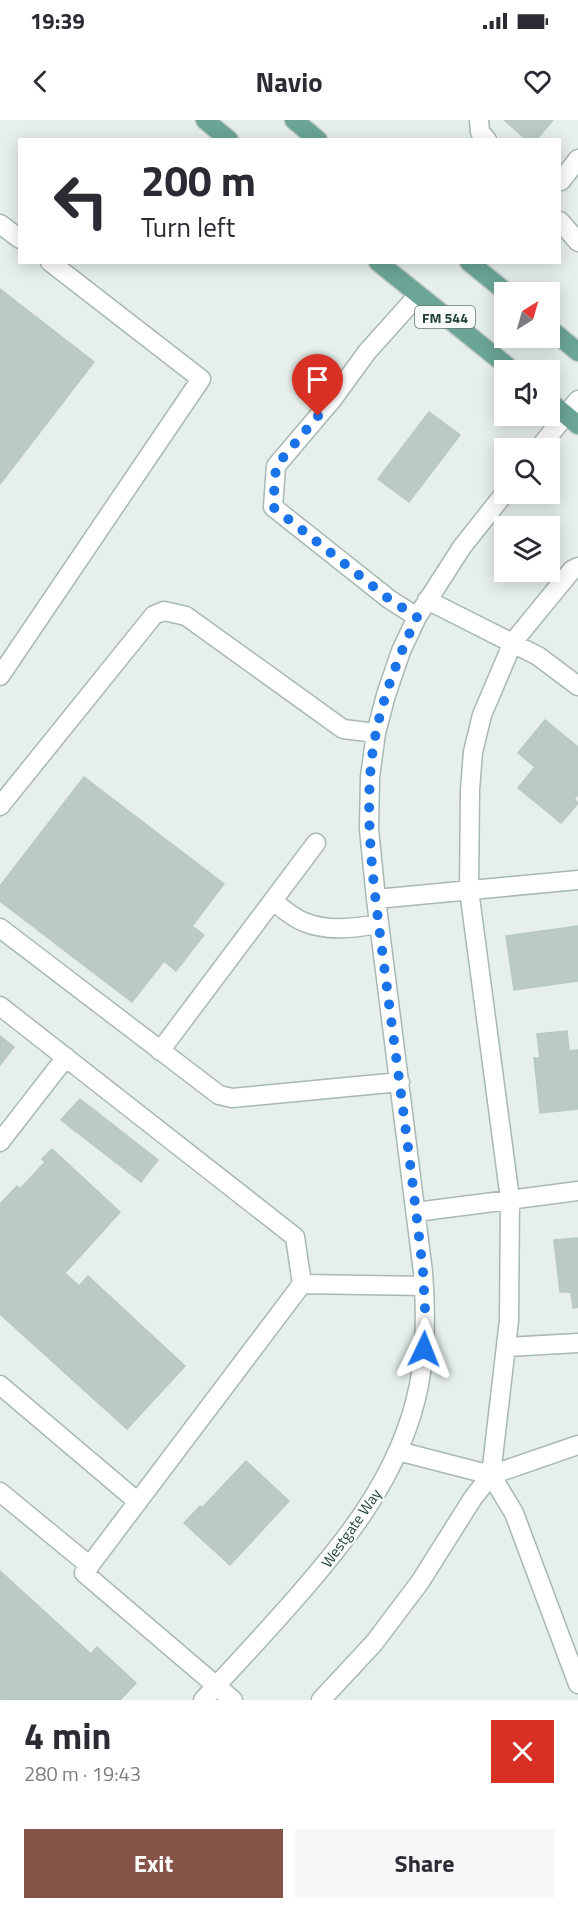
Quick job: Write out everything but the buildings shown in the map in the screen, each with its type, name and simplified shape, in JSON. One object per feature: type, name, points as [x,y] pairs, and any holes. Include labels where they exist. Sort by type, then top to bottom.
[{"type":"main road","points":[[205,120],[227,138]]},
{"type":"main road","points":[[294,120],[316,138]]},
{"type":"main road","name":"FM 544","points":[[380,264],[499,360]]},
{"type":"main road","points":[[471,264],[494,282]]},
{"type":"main road","points":[[560,337],[578,352]]},
{"type":"main road","points":[[560,410],[572,420]]},
{"type":"street","points":[[479,120],[480,132],[485,138]]},
{"type":"street","points":[[566,181],[578,159]]},
{"type":"street","points":[[561,222],[578,242]]},
{"type":"street","points":[[0,224],[18,238]]},
{"type":"street","points":[[0,676],[201,379],[53,264]]},
{"type":"street","points":[[417,617],[389,599],[273,507],[276,466],[332,400],[368,352],[418,295]]},
{"type":"street","points":[[551,438],[572,420],[578,400]]},
{"type":"street","name":"Westgate Way","points":[[203,1700],[341,1547],[382,1485],[410,1420],[424,1349],[424,1286],[376,899],[369,828],[370,777],[376,733],[401,651],[427,600],[462,547],[496,504]]},
{"type":"street","points":[[321,1700],[374,1642],[420,1582],[473,1498],[491,1475],[509,1320],[510,1199],[469,890],[470,790],[473,752],[482,715],[513,642],[572,570],[578,567]]},
{"type":"street","points":[[427,600],[538,656],[578,686]]},
{"type":"street","points":[[0,806],[154,615],[164,611],[186,616],[343,729],[376,733]]},
{"type":"street","points":[[160,1052],[316,843]]},
{"type":"street","points":[[376,899],[578,880]]},
{"type":"street","points":[[273,901],[303,922],[327,928],[351,928],[379,924]]},
{"type":"street","points":[[0,928],[219,1095],[232,1098],[400,1082]]},
{"type":"street","points":[[0,1006],[295,1237],[302,1284],[84,1573],[233,1700]]},
{"type":"street","points":[[0,1142],[66,1057]]},
{"type":"street","points":[[416,1212],[578,1191]]},
{"type":"street","points":[[302,1284],[424,1286]]},
{"type":"street","points":[[506,1347],[578,1343]]},
{"type":"street","points":[[0,1385],[138,1502]]},
{"type":"street","points":[[398,1451],[491,1475],[576,1451]]},
{"type":"street","points":[[491,1475],[514,1513],[578,1684]]},
{"type":"street","points":[[0,1492],[90,1566]]},
{"type":"route","points":[[318,416],[276,466],[273,507],[389,599],[417,617],[401,651],[376,733],[370,777],[369,828],[423,1272],[424,1349]]}]
